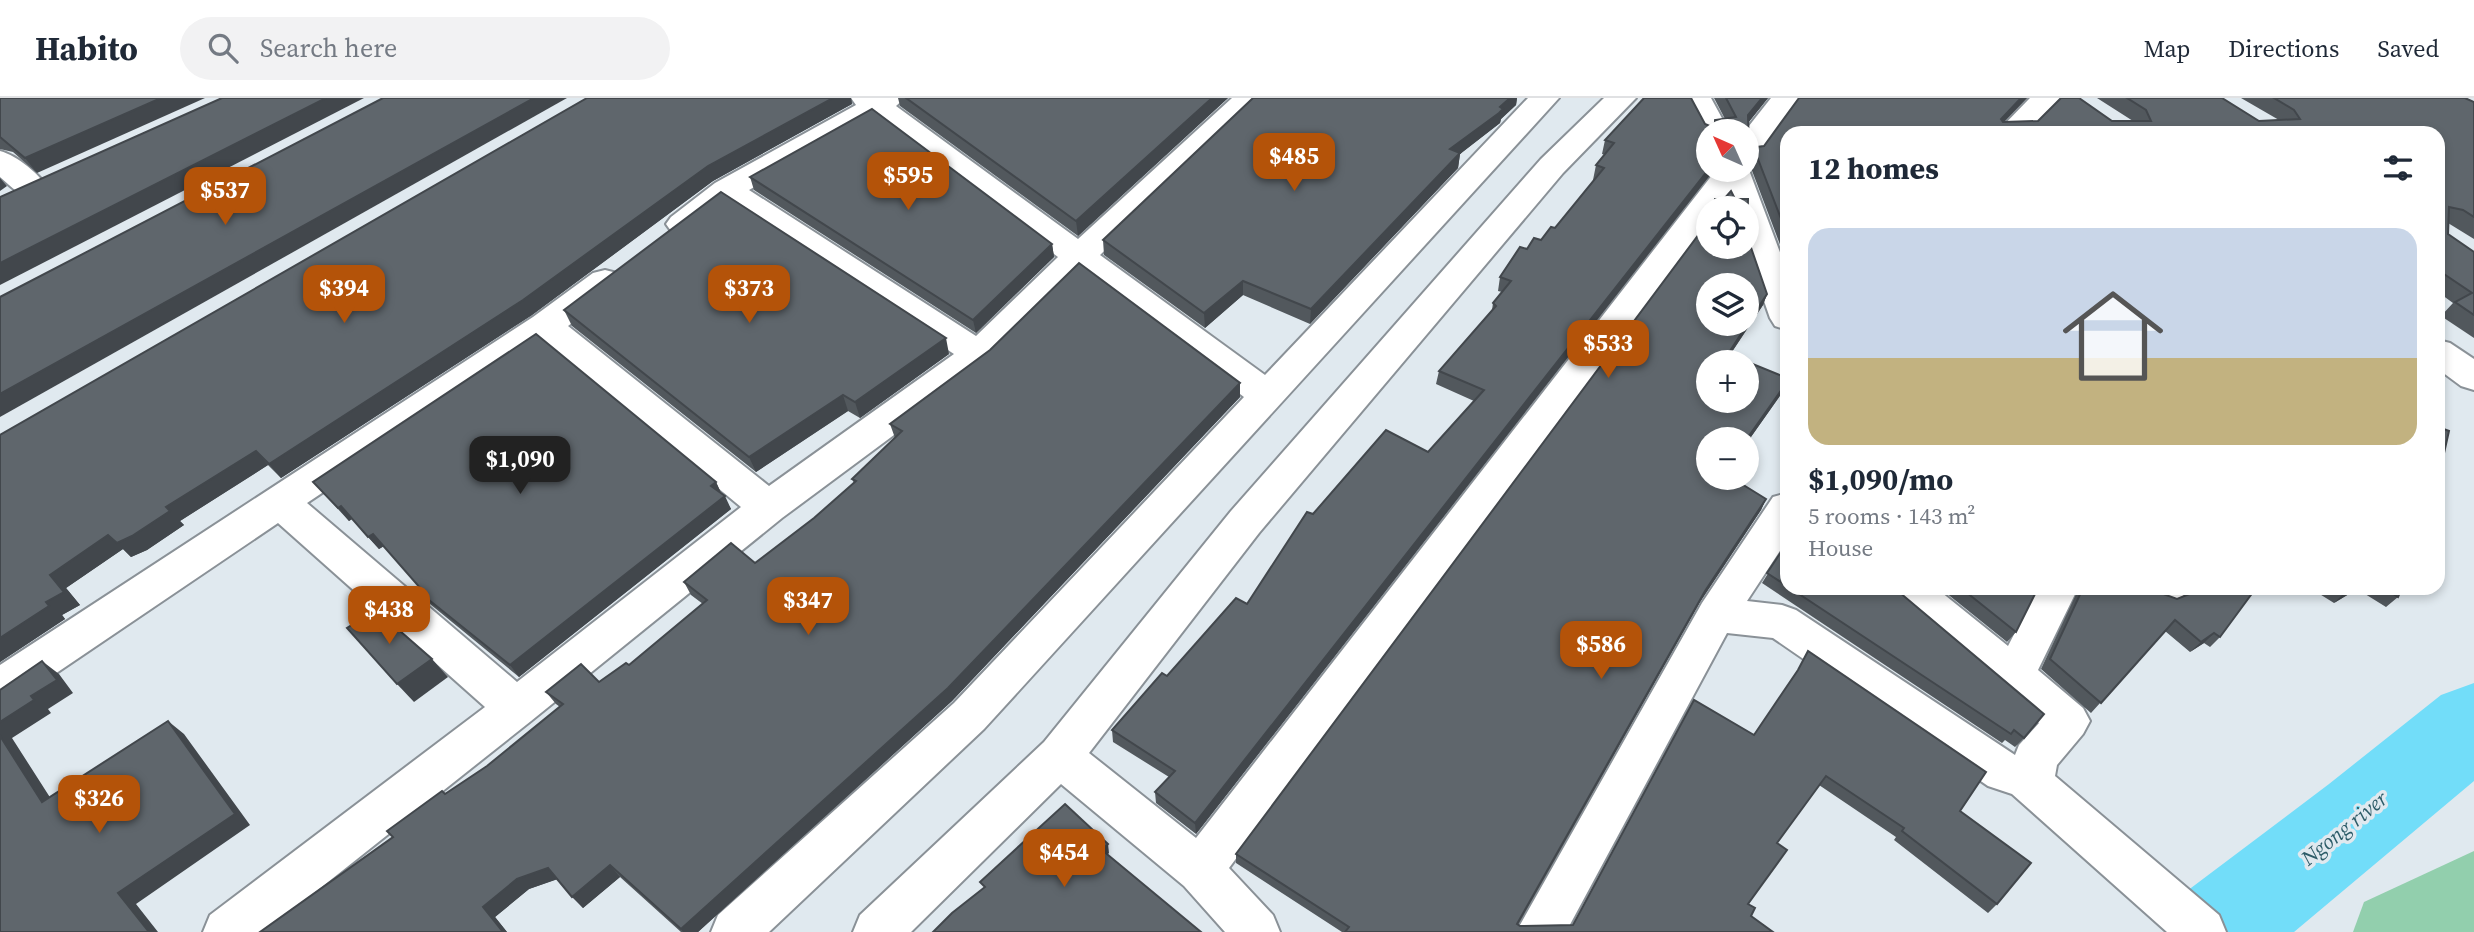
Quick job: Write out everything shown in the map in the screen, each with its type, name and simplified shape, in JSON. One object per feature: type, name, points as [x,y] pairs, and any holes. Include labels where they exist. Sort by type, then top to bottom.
[{"type":"street","points":[[227,932],[516,708],[768,507],[979,354],[1080,255],[1249,98]]},
{"type":"street","points":[[734,932],[969,716],[1544,98]]},
{"type":"street","points":[[877,932],[1060,757],[1254,511],[1552,166],[1621,98]]},
{"type":"street","points":[[1696,98],[1707,119]]},
{"type":"street","points":[[1759,134],[1786,98]]},
{"type":"street","points":[[2018,126],[2047,98]]},
{"type":"street","points":[[4,676],[279,501],[545,326],[726,190],[878,100],[1268,396]]},
{"type":"street","points":[[0,161],[34,189]]},
{"type":"street","points":[[1200,870],[1724,182]]},
{"type":"street","points":[[1737,182],[1780,299]]},
{"type":"street","points":[[726,190],[979,354]]},
{"type":"street","points":[[545,326],[768,507]]},
{"type":"street","points":[[2445,357],[2474,377]]},
{"type":"street","points":[[279,501],[516,708]]},
{"type":"street","points":[[1539,932],[1716,615],[1780,519]]},
{"type":"street","points":[[1916,595],[2068,721],[2035,759],[2035,770],[2027,780]]},
{"type":"street","points":[[2013,677],[2054,595]]},
{"type":"street","points":[[1716,615],[1782,622],[2004,772],[2027,780],[2202,932]]},
{"type":"street","points":[[1060,757],[1200,870],[1256,932]]},
{"type":"green space","points":[[2474,851],[2474,932],[2353,932],[2364,902]]},
{"type":"building","points":[[0,98],[161,98],[25,158],[0,137]]},
{"type":"building","points":[[222,98],[326,98],[0,263],[0,197]]},
{"type":"building","points":[[383,98],[534,98],[0,394],[0,297]]},
{"type":"building","points":[[587,98],[833,98],[708,166],[523,300],[269,464],[256,451],[166,507],[170,511],[132,536],[117,543],[108,535],[50,575],[64,592],[46,602],[49,606],[0,638],[0,435]]},
{"type":"building","points":[[906,98],[1212,98],[1076,221]]},
{"type":"building","points":[[1253,98],[1510,98],[1500,107],[1503,109],[1499,113],[1450,149],[1460,153],[1311,309],[1243,281],[1204,313],[1103,240]]},
{"type":"building","points":[[1644,98],[1691,98],[1702,119],[1696,119],[1696,182],[1699,182],[1195,823],[1155,792],[1175,771],[1112,730],[1162,673],[1167,676],[1236,598],[1247,604],[1307,512],[1313,514],[1386,430],[1428,452],[1484,390],[1439,371],[1496,306],[1493,303],[1511,281],[1500,277],[1520,247],[1527,249],[1534,238],[1541,240],[1551,227],[1555,228],[1604,168],[1596,165],[1614,143],[1605,140]]},
{"type":"building","points":[[1726,98],[1762,98],[1748,115],[1748,119],[1722,119],[1736,117]]},
{"type":"building","points":[[1799,98],[2021,98],[2001,119],[2003,122],[2038,121],[2061,98],[2079,98],[2112,121],[2151,121],[2146,110],[2127,98],[2222,98],[2259,121],[2300,119],[2294,110],[2274,98],[2465,98],[2474,102],[2474,217],[2463,210],[2449,207],[2448,234],[2474,252],[2474,315],[2455,302],[2472,293],[2445,275],[2445,126],[1780,126],[1780,216],[1759,162],[1759,147],[1764,146]]},
{"type":"building","points":[[872,109],[1052,244],[973,320],[750,177]]},
{"type":"building","points":[[721,192],[946,338],[855,402],[843,395],[749,457],[564,310]]},
{"type":"building","points":[[1696,238],[1696,259],[1755,259],[1767,294],[1759,306],[1759,273],[1696,273],[1696,336],[1740,336],[1731,350],[1696,350],[1696,413],[1759,413],[1759,367],[1780,375],[1780,392],[1755,427],[1696,427],[1696,490],[1751,490],[1766,499],[1705,591],[1517,924],[1573,925],[1694,700],[1754,735],[1808,651],[1986,772],[1960,811],[2031,863],[1997,904],[1902,831],[1904,828],[1826,776],[1777,843],[1787,850],[1748,904],[1755,908],[1751,916],[1773,932],[1345,932],[1349,927],[1236,854]]},
{"type":"building","points":[[1079,263],[1240,383],[948,688],[681,929],[610,865],[572,897],[548,868],[517,879],[483,907],[503,932],[260,932],[393,837],[387,831],[442,791],[445,794],[487,766],[563,704],[546,692],[581,664],[599,682],[626,663],[629,665],[707,600],[684,582],[731,543],[755,563],[814,518],[856,481],[852,479],[902,431],[890,424],[990,350]]},
{"type":"building","points":[[536,334],[716,482],[711,486],[725,496],[510,665],[419,592],[422,590],[373,534],[368,537],[341,506],[338,508],[313,482]]},
{"type":"building","points":[[2445,430],[2449,431],[2445,449]]},
{"type":"building","points":[[1780,554],[1780,581],[1767,573]]},
{"type":"building","points":[[1801,595],[1903,595],[2044,714],[2024,738],[2014,730],[2011,734]]},
{"type":"building","points":[[1970,595],[2034,595],[2016,632]]},
{"type":"building","points":[[2080,595],[2166,595],[2177,599],[2187,595],[2251,595],[2220,637],[2214,633],[2201,642],[2175,620],[2101,703],[2050,659]]},
{"type":"building","points":[[376,610],[432,659],[397,684],[347,628]]},
{"type":"building","points":[[42,661],[57,680],[31,696],[34,700],[0,722],[0,690]]},
{"type":"building","points":[[168,721],[235,814],[118,893],[149,932],[0,932],[0,736],[42,802]]},
{"type":"building","points":[[1065,804],[1108,844],[1102,850],[1201,932],[933,932],[985,887],[980,882]]},
{"type":"waterway","name":"Ngong river","points":[[2215,932],[2363,816],[2474,724]]}]
